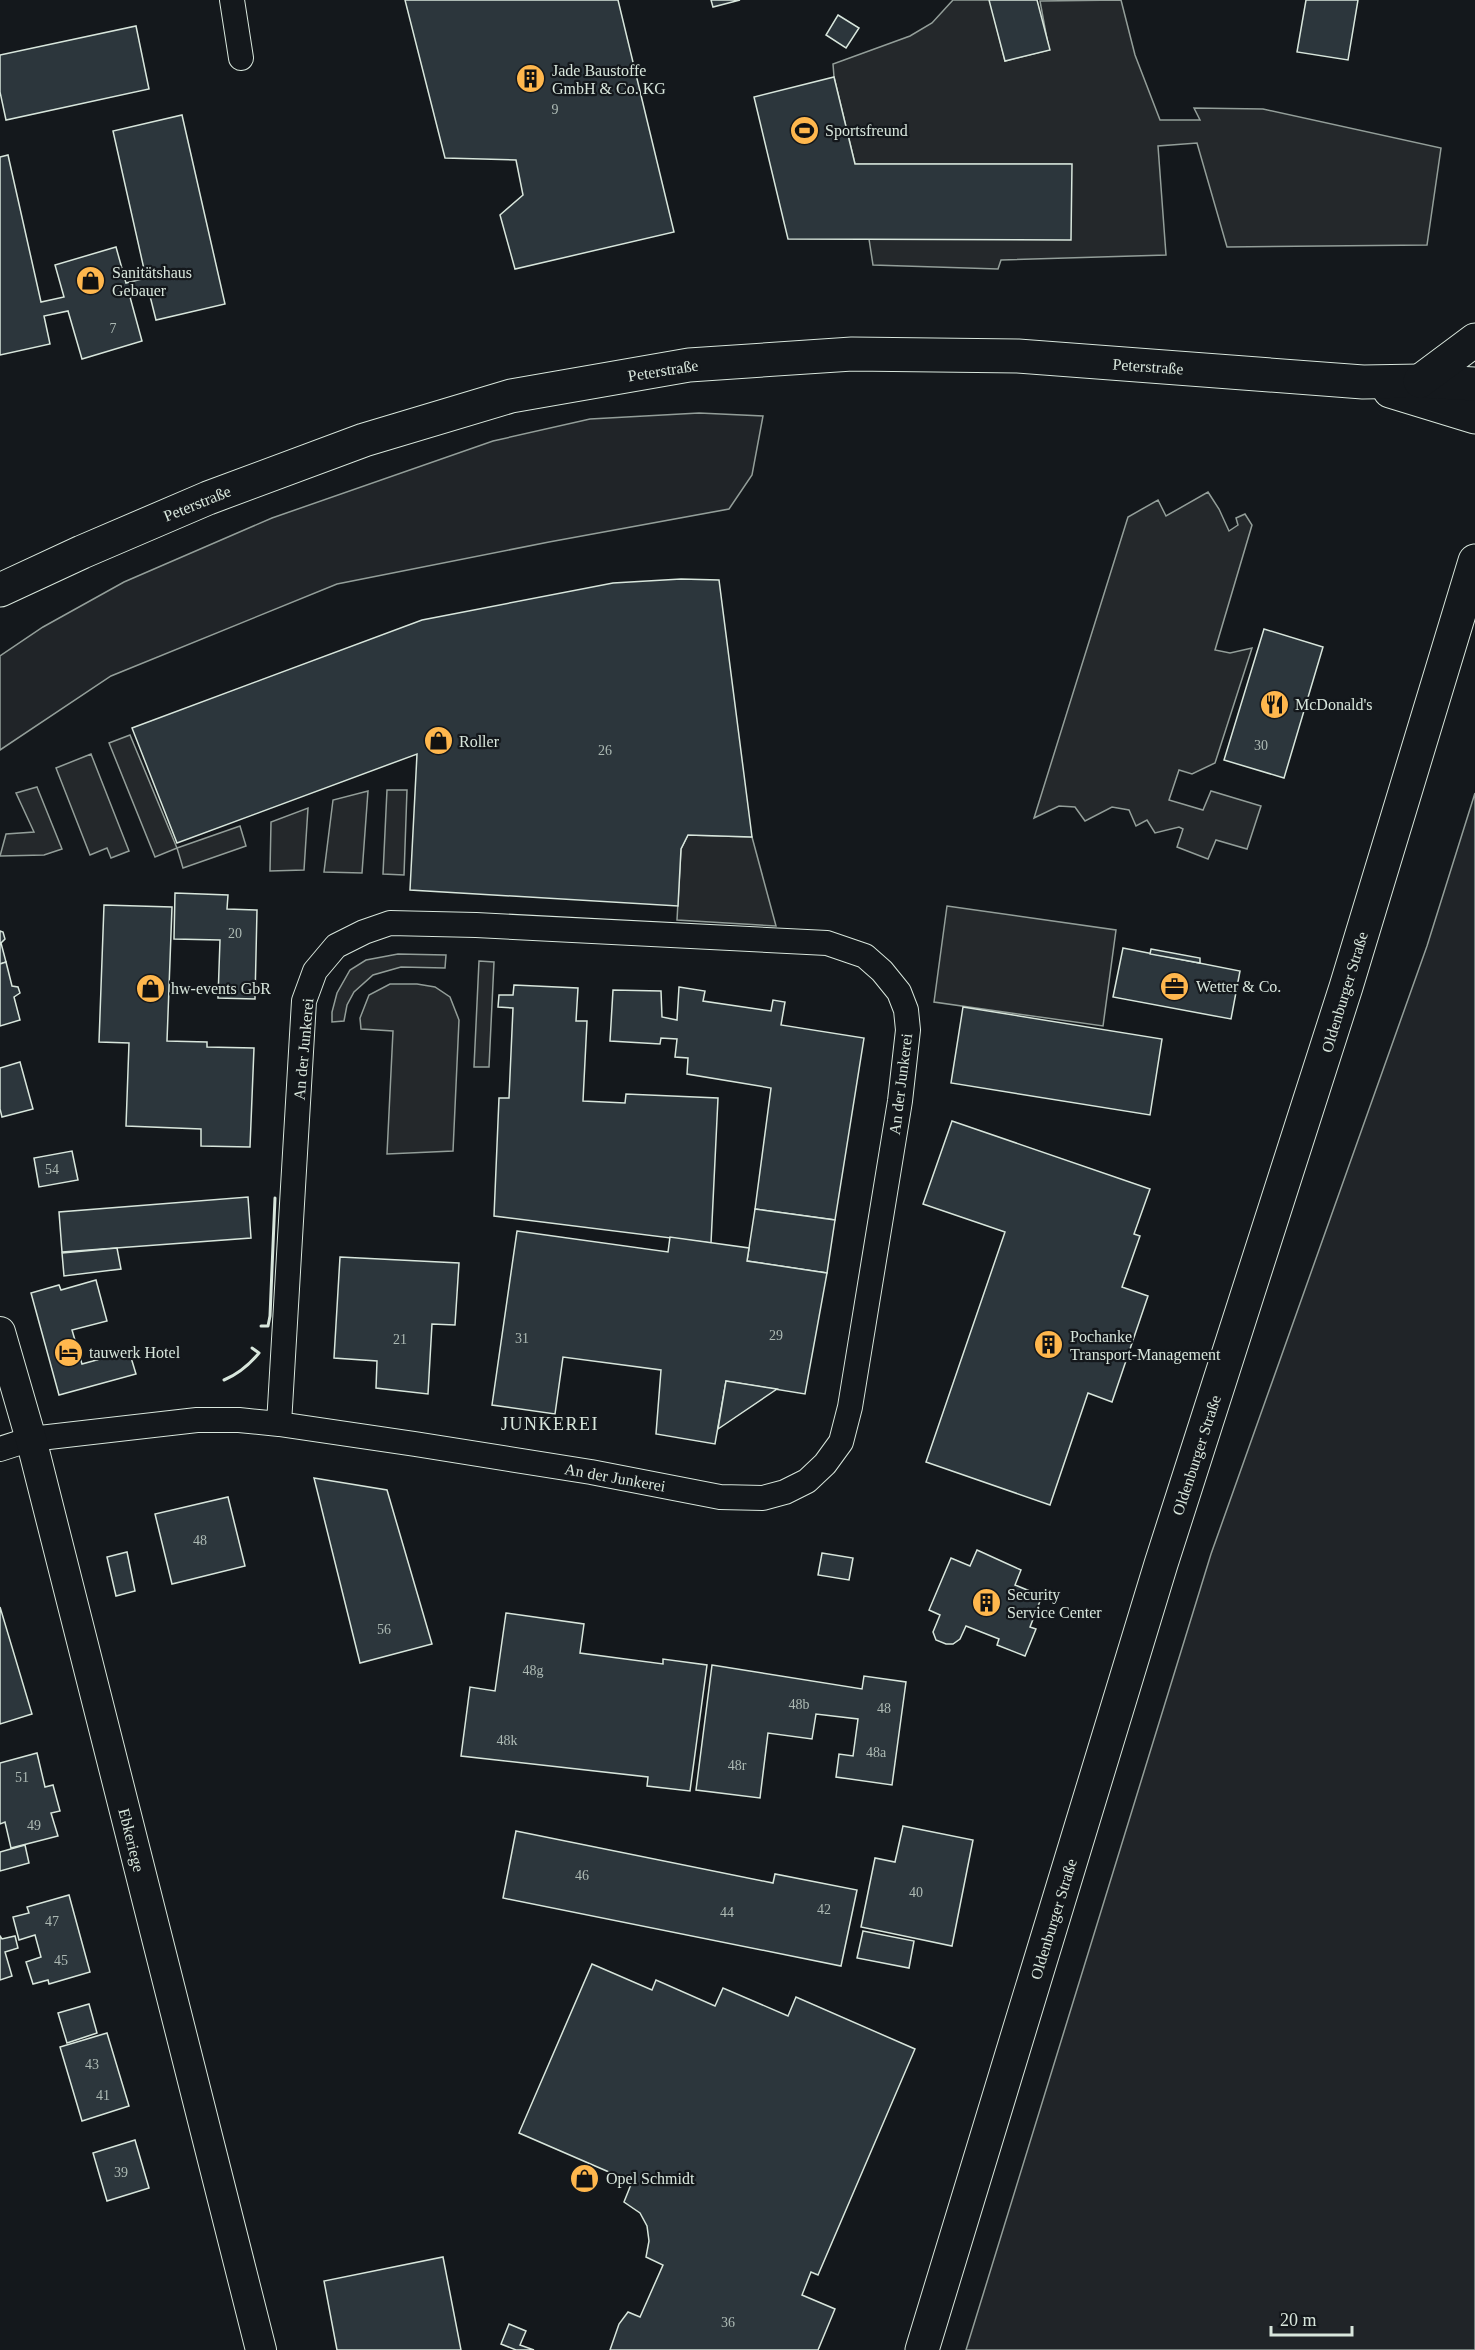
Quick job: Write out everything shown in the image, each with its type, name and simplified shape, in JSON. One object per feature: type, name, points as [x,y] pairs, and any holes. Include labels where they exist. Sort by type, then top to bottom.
[{"type":"main road","points":[[1420,381],[1475,340]]},
{"type":"main road","name":"Peterstraße","points":[[2,587],[208,498],[364,440],[511,396],[689,365],[852,354],[1018,356],[1363,382],[1420,381],[1475,384]]},
{"type":"main road","name":"Peterstraße","points":[[1363,382],[1475,417]]},
{"type":"main road","name":"Oldenburger Straße","points":[[922,2350],[1161,1564],[1339,1009],[1475,561]]},
{"type":"street","points":[[231,0],[241,58]]},
{"type":"street","name":"An der Junkerei","points":[[0,1449],[31,1440],[197,1420],[239,1420],[279,1424],[579,1470],[720,1497],[763,1498],[786,1492],[807,1481],[825,1464],[841,1442],[850,1407],[900,1101],[908,1030],[906,1011],[899,992],[882,971],[865,956],[827,943],[477,925],[390,923],[364,932],[336,946],[315,971],[304,1001],[279,1424]]},
{"type":"street","name":"Ebkeriege","points":[[0,1332],[31,1440],[261,2350]]},
{"type":"shaded area","points":[[953,0],[990,0],[1005,61],[1049,50],[1040,1],[1121,0],[1135,55],[1160,120],[1200,120],[1194,108],[1263,109],[1441,148],[1427,245],[1227,247],[1197,143],[1158,146],[1166,255],[1001,260],[998,269],[873,265],[869,239],[1071,164],[855,164],[834,77],[833,64],[910,36],[932,23]]},
{"type":"shaded area","points":[[699,413],[763,416],[752,475],[729,509],[337,584],[111,676],[0,750],[0,656],[43,627],[124,582],[272,518],[493,441],[590,419]]},
{"type":"shaded area","points":[[1208,492],[1229,531],[1238,525],[1236,518],[1245,514],[1252,525],[1215,650],[1230,653],[1252,648],[1215,763],[1192,774],[1179,770],[1169,800],[1203,810],[1211,791],[1261,806],[1247,849],[1216,840],[1208,859],[1177,847],[1183,829],[1179,827],[1155,833],[1147,820],[1136,826],[1129,810],[1112,807],[1085,821],[1075,807],[1059,806],[1034,818],[1128,517],[1158,500],[1166,516]]},
{"type":"shaded area","points":[[130,735],[177,848],[155,857],[109,743]]},
{"type":"shaded area","points":[[91,754],[129,851],[111,858],[107,848],[90,855],[56,768]]},
{"type":"shaded area","points":[[37,787],[62,849],[44,855],[0,856],[6,834],[34,832],[16,793]]},
{"type":"shaded area","points":[[387,790],[407,790],[404,875],[383,874]]},
{"type":"shaded area","points":[[368,791],[362,873],[324,872],[333,800]]},
{"type":"shaded area","points":[[1475,793],[1475,2350],[966,2350],[1211,1554],[1427,946]]},
{"type":"shaded area","points":[[308,808],[304,870],[270,871],[271,822]]},
{"type":"shaded area","points":[[240,826],[246,846],[183,868],[177,848]]},
{"type":"shaded area","points":[[688,835],[752,837],[776,926],[677,920],[681,849]]},
{"type":"shaded area","points":[[947,906],[1116,930],[1103,1026],[934,1002]]},
{"type":"shaded area","points":[[398,954],[446,955],[445,968],[401,967],[373,975],[354,992],[347,1005],[344,1021],[332,1022],[337,993],[350,970],[366,960]]},
{"type":"shaded area","points":[[479,961],[494,962],[489,1067],[474,1067]]},
{"type":"shaded area","points":[[390,984],[435,987],[450,997],[459,1020],[453,1151],[387,1154],[393,1031],[361,1029],[360,1018],[369,995]]},
{"type":"building","name":"Jade Baustoffe GmbH & Co. KG","points":[[405,0],[618,0],[674,232],[515,269],[500,215],[523,195],[516,160],[445,158]]},
{"type":"building","points":[[711,0],[740,0],[713,7]]},
{"type":"building","points":[[989,0],[1037,0],[1050,50],[1005,61]]},
{"type":"building","points":[[1306,0],[1358,0],[1348,60],[1297,52]]},
{"type":"building","points":[[838,15],[859,28],[846,48],[826,35]]},
{"type":"building","points":[[136,26],[149,89],[6,120],[0,92],[0,55]]},
{"type":"building","name":"Sportsfreund","points":[[834,77],[855,164],[1072,164],[1071,240],[788,239],[754,97]]},
{"type":"building","points":[[182,115],[225,304],[156,320],[149,292],[130,297],[142,341],[82,359],[68,311],[44,316],[50,344],[0,355],[0,157],[8,155],[41,302],[64,297],[55,265],[116,247],[126,283],[146,278],[113,131]]},
{"type":"building","name":"Roller","points":[[681,579],[719,580],[752,837],[688,835],[681,849],[678,906],[410,890],[417,754],[177,843],[132,728],[422,620],[613,583]]},
{"type":"building","name":"McDonald's","points":[[1264,629],[1323,647],[1284,778],[1224,760]]},
{"type":"building","points":[[175,893],[228,895],[227,909],[257,910],[255,999],[218,998],[220,940],[174,939]]},
{"type":"building","points":[[104,905],[172,907],[167,1041],[207,1042],[207,1047],[254,1048],[250,1147],[201,1146],[201,1129],[126,1126],[129,1043],[99,1042]]},
{"type":"building","points":[[0,931],[3,932],[5,939],[1,943],[6,962],[0,964]]},
{"type":"building","points":[[1123,948],[1240,971],[1231,1019],[1113,997]]},
{"type":"building","points":[[1151,949],[1200,958],[1200,963],[1150,954]]},
{"type":"building","points":[[6,962],[12,986],[18,987],[20,993],[14,997],[20,1020],[0,1026],[0,964]]},
{"type":"building","points":[[514,985],[578,988],[576,1021],[587,1021],[583,1101],[625,1103],[626,1094],[718,1098],[711,1243],[494,1216],[499,1098],[509,1098],[513,1008],[498,1007],[499,995],[513,995]]},
{"type":"building","points":[[679,987],[705,991],[703,1001],[771,1011],[773,1000],[785,1002],[781,1025],[864,1038],[835,1220],[755,1209],[771,1088],[687,1074],[688,1058],[675,1057],[677,1039],[661,1038],[660,1044],[610,1041],[613,990],[661,991],[662,1017],[677,1020]]},
{"type":"building","points":[[963,1007],[1162,1039],[1150,1115],[951,1083]]},
{"type":"building","points":[[20,1062],[33,1109],[2,1117],[0,1068]]},
{"type":"building","name":"Pochanke Transport-Management","points":[[952,1121],[1150,1189],[1134,1234],[1140,1236],[1122,1287],[1148,1296],[1112,1402],[1088,1393],[1050,1505],[926,1462],[1005,1232],[923,1204]]},
{"type":"building","points":[[72,1151],[78,1180],[39,1187],[34,1158]]},
{"type":"building","points":[[248,1197],[251,1238],[62,1252],[59,1212]]},
{"type":"building","points":[[755,1209],[835,1220],[827,1273],[747,1261]]},
{"type":"building","points":[[517,1231],[668,1252],[670,1237],[749,1248],[747,1261],[827,1273],[805,1394],[726,1381],[715,1444],[656,1434],[661,1370],[563,1357],[555,1414],[492,1405]]},
{"type":"building","points":[[117,1248],[121,1269],[64,1276],[62,1253]]},
{"type":"building","points":[[340,1257],[459,1263],[455,1325],[432,1324],[428,1394],[376,1388],[377,1361],[334,1358]]},
{"type":"building","points":[[96,1280],[107,1321],[72,1330],[82,1364],[129,1351],[136,1374],[59,1395],[31,1293],[59,1285],[61,1290]]},
{"type":"building","points":[[726,1381],[777,1389],[718,1429]]},
{"type":"building","points":[[314,1478],[387,1490],[432,1644],[360,1663]]},
{"type":"building","points":[[228,1497],[245,1566],[172,1584],[155,1514]]},
{"type":"building","name":"Security Service Center","points":[[977,1550],[1021,1570],[1015,1585],[1042,1596],[1030,1627],[1036,1629],[1025,1656],[997,1645],[999,1639],[966,1626],[960,1639],[953,1644],[936,1640],[933,1632],[940,1615],[929,1610],[951,1558],[970,1566]]},
{"type":"building","points":[[127,1552],[135,1591],[116,1596],[107,1557]]},
{"type":"building","points":[[822,1553],[853,1558],[849,1580],[818,1575]]},
{"type":"building","points":[[0,1607],[32,1714],[0,1724]]},
{"type":"building","points":[[506,1613],[584,1624],[580,1653],[663,1664],[663,1659],[707,1665],[690,1791],[647,1786],[648,1777],[461,1756],[470,1687],[495,1691]]},
{"type":"building","points":[[712,1665],[862,1689],[864,1676],[906,1682],[892,1785],[836,1777],[839,1754],[853,1756],[858,1719],[816,1714],[812,1739],[768,1733],[760,1798],[696,1790]]},
{"type":"building","points":[[37,1753],[45,1787],[53,1785],[60,1811],[51,1813],[58,1836],[11,1848],[5,1822],[0,1824],[0,1763]]},
{"type":"building","points":[[903,1826],[973,1840],[952,1946],[861,1927],[875,1858],[895,1862]]},
{"type":"building","points":[[516,1831],[773,1883],[775,1874],[857,1890],[841,1966],[503,1898]]},
{"type":"building","points":[[25,1845],[29,1863],[0,1871],[0,1852]]},
{"type":"building","points":[[69,1895],[90,1972],[49,1984],[48,1980],[33,1984],[26,1962],[41,1957],[35,1935],[19,1940],[13,1917],[29,1913],[27,1907]]},
{"type":"building","points":[[863,1931],[914,1941],[909,1968],[857,1958]]},
{"type":"building","points":[[0,1936],[2,1939],[15,1936],[18,1948],[5,1952],[12,1976],[0,1980]]},
{"type":"building","points":[[592,1964],[652,1990],[656,1980],[715,2006],[723,1988],[788,2016],[796,1997],[915,2049],[818,2275],[811,2272],[802,2295],[835,2309],[818,2350],[610,2350],[619,2324],[628,2312],[640,2317],[663,2265],[646,2257],[649,2241],[647,2226],[640,2213],[624,2202],[632,2182],[519,2133]]},
{"type":"building","points":[[89,2004],[97,2033],[67,2043],[58,2013]]},
{"type":"building","points":[[107,2033],[129,2106],[82,2121],[60,2047]]},
{"type":"building","points":[[135,2140],[149,2188],[107,2201],[93,2153]]},
{"type":"building","points":[[443,2257],[461,2350],[337,2350],[324,2281]]},
{"type":"building","points":[[509,2324],[526,2331],[520,2345],[534,2350],[516,2350],[501,2344]]},
{"type":"wall","points":[[261,1326],[268,1326],[270,1316],[275,1198]]},
{"type":"wall","points":[[224,1380],[243,1369],[259,1353],[252,1348]]},
{"type":"place","name":"Jade Baustoffe GmbH & Co. KG","points":[[531,79]]},
{"type":"place","name":"Sportsfreund","points":[[804,130]]},
{"type":"place","name":"Sanitätshaus Gebauer","points":[[91,281]]},
{"type":"place","name":"McDonald's","points":[[1274,704]]},
{"type":"place","name":"Roller","points":[[438,741]]},
{"type":"place","name":"Wetter & Co.","points":[[1175,986]]},
{"type":"place","name":"hw-events GbR","points":[[150,988]]},
{"type":"place","name":"Pochanke Transport-Management","points":[[1049,1345]]},
{"type":"place","name":"tauwerk Hotel","points":[[68,1352]]},
{"type":"place","name":"Security Service Center","points":[[986,1603]]},
{"type":"place","name":"Opel Schmidt","points":[[585,2178]]},
{"type":"district","name":"JUNKEREI","points":[[550,1424]]}]
